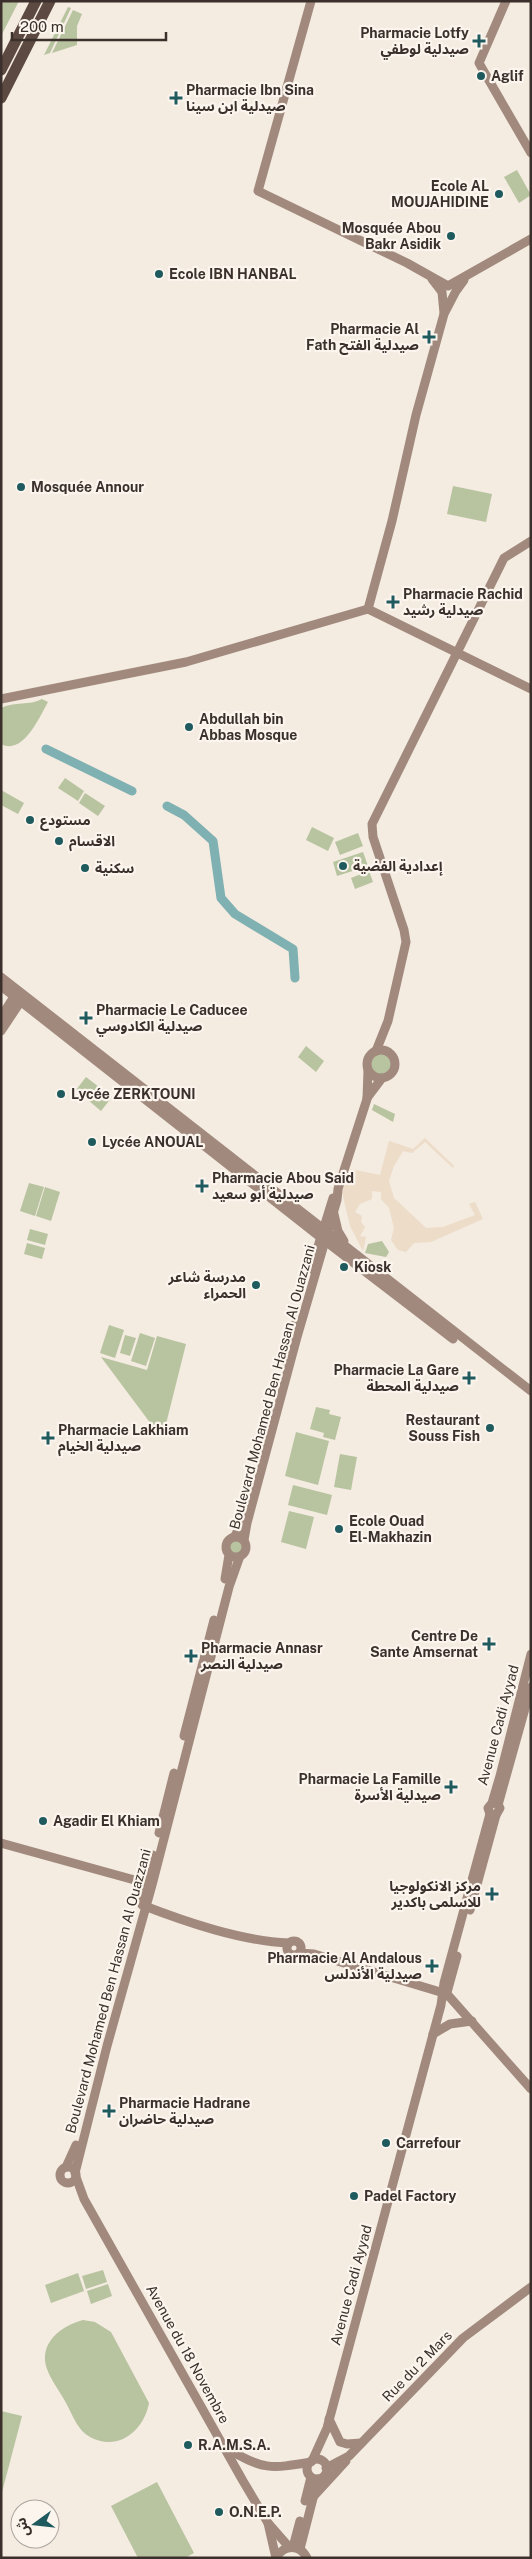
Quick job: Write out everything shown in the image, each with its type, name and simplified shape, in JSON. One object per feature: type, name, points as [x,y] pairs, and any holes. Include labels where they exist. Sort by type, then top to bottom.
[{"type":"highway","points":[[1,70],[36,1]]},
{"type":"highway","points":[[1,98],[50,1]]},
{"type":"street","points":[[311,1],[258,191],[429,275],[449,292]]},
{"type":"street","points":[[506,1],[479,63],[531,153]]},
{"type":"street","points":[[368,609],[392,521],[416,415],[449,292],[468,276],[531,239]]},
{"type":"street","points":[[367,1098],[368,1058],[376,1051],[388,1022],[405,954],[406,939],[373,837],[372,824],[504,558],[531,541]]},
{"type":"street","points":[[1,699],[186,662],[368,609],[531,689]]},
{"type":"street","points":[[1,977],[20,996],[305,1219],[323,1239],[344,1250],[531,1391]]},
{"type":"street","points":[[1,986],[20,996]]},
{"type":"street","points":[[1,1017],[20,996]]},
{"type":"street","points":[[1,1031],[20,996]]},
{"type":"street","points":[[367,1098],[382,1078],[391,1074],[395,1068],[395,1061],[389,1052],[388,1022]]},
{"type":"street","points":[[376,1051],[389,1052]]},
{"type":"street","points":[[368,1070],[374,1076],[382,1078]]},
{"type":"street","name":"Boulevard Mohamed Ben Hassan Al Ouazzani","points":[[244,1540],[323,1239],[367,1098]]},
{"type":"street","points":[[305,1219],[331,1211],[344,1250]]},
{"type":"street","points":[[305,1219],[326,1229],[344,1250],[531,1398]]},
{"type":"street","points":[[305,1219],[318,1257],[329,1251],[344,1250]]},
{"type":"street","name":"Boulevard Mohamed Ben Hassan Al Ouazzani","points":[[235,1536],[243,1522],[290,1338],[318,1257]]},
{"type":"street","points":[[235,1536],[244,1540],[246,1549],[240,1556],[229,1555],[226,1543],[235,1536]]},
{"type":"street","name":"Boulevard Mohamed Ben Hassan Al Ouazzani","points":[[149,1884],[226,1578],[229,1555]]},
{"type":"street","name":"Boulevard Mohamed Ben Hassan Al Ouazzani","points":[[66,2167],[75,2148],[143,1906],[226,1596],[240,1556]]},
{"type":"street","name":"Avenue Cadi Ayyad","points":[[495,1804],[531,1654]]},
{"type":"street","name":"Avenue Cadi Ayyad","points":[[312,2461],[328,2424],[493,1815],[488,1808],[495,1804],[531,1687]]},
{"type":"street","points":[[1,1843],[149,1884]]},
{"type":"street","points":[[143,1906],[194,1923],[288,1947],[295,1940],[300,1949],[314,1954],[445,1993],[531,2089]]},
{"type":"street","name":"Boulevard Mohamed Ben Hassan Al Ouazzani","points":[[73,2178],[143,1906]]},
{"type":"street","points":[[433,2034],[450,2024],[472,2021]]},
{"type":"street","points":[[66,2167],[72,2168],[73,2178],[64,2182],[60,2176],[61,2170],[66,2167]]},
{"type":"street","name":"Avenue du 18 Novembre","points":[[73,2178],[268,2523],[294,2548],[308,2558]]},
{"type":"street","name":"Rue du 2 Mars","points":[[325,2465],[349,2456],[463,2338],[531,2287]]},
{"type":"street","points":[[328,2424],[340,2442],[348,2444],[362,2443]]},
{"type":"street","name":"Avenue Cadi Ayyad","points":[[325,2465],[328,2424]]},
{"type":"street","points":[[224,2447],[263,2466],[280,2467],[318,2460],[325,2465],[324,2476],[314,2478]]},
{"type":"street","points":[[311,2500],[349,2456]]},
{"type":"street","points":[[294,2548],[311,2500],[314,2478],[307,2468],[312,2461]]},
{"type":"street","points":[[294,2548],[314,2478]]},
{"type":"street","name":"Avenue du 18 Novembre","points":[[268,2523],[276,2558]]},
{"type":"street","points":[[276,2558],[279,2553],[294,2548]]},
{"type":"green space","points":[[1,1],[19,1],[1,36]]},
{"type":"green space","points":[[68,7],[71,8],[50,53],[44,55]]},
{"type":"green space","points":[[73,10],[82,14],[77,26],[77,45],[52,53]]},
{"type":"green space","points":[[517,170],[531,195],[519,203],[504,177]]},
{"type":"green space","points":[[453,486],[492,494],[486,522],[447,514]]},
{"type":"green space","points":[[42,699],[48,702],[30,733],[16,744],[9,746],[1,744],[1,708]]},
{"type":"green space","points":[[65,778],[84,791],[78,801],[58,788]]},
{"type":"green space","points":[[1,790],[24,803],[18,814],[1,805]]},
{"type":"green space","points":[[85,793],[105,806],[98,816],[79,803]]},
{"type":"green space","points":[[312,827],[334,838],[328,851],[306,840]]},
{"type":"green space","points":[[358,833],[363,846],[340,855],[335,842]]},
{"type":"green space","points":[[363,852],[368,866],[337,876],[333,862]]},
{"type":"green space","points":[[369,871],[373,882],[355,889],[351,878]]},
{"type":"green space","points":[[306,1046],[324,1061],[316,1072],[298,1057]]},
{"type":"green space","points":[[381,1054],[388,1057],[391,1064],[388,1071],[381,1074],[374,1071],[371,1064],[374,1057]]},
{"type":"green space","points":[[86,1077],[112,1097],[101,1111],[76,1090]]},
{"type":"green space","points":[[374,1104],[395,1114],[393,1122],[372,1110]]},
{"type":"green space","points":[[29,1183],[44,1187],[35,1216],[20,1211]]},
{"type":"green space","points":[[45,1187],[60,1192],[51,1221],[36,1216]]},
{"type":"green space","points":[[30,1229],[48,1234],[45,1245],[27,1240]]},
{"type":"green space","points":[[382,1241],[389,1252],[386,1257],[365,1253],[368,1244]]},
{"type":"green space","points":[[27,1243],[45,1248],[42,1259],[24,1254]]},
{"type":"green space","points":[[109,1325],[124,1330],[115,1358],[100,1353]]},
{"type":"green space","points":[[140,1333],[155,1338],[146,1366],[131,1361]]},
{"type":"green space","points":[[125,1335],[136,1338],[130,1356],[120,1353]]},
{"type":"green space","points":[[157,1336],[186,1344],[163,1436],[160,1436],[101,1357],[147,1370]]},
{"type":"green space","points":[[316,1407],[330,1410],[329,1414],[341,1417],[335,1440],[323,1437],[324,1433],[310,1429]]},
{"type":"green space","points":[[296,1432],[329,1441],[318,1485],[285,1476]]},
{"type":"green space","points":[[340,1454],[357,1457],[351,1490],[334,1487]]},
{"type":"green space","points":[[293,1485],[332,1495],[327,1515],[288,1505]]},
{"type":"green space","points":[[289,1511],[314,1517],[306,1549],[281,1542]]},
{"type":"green space","points":[[236,1539],[242,1541],[244,1547],[242,1553],[236,1555],[230,1553],[228,1547],[230,1541]]},
{"type":"green space","points":[[103,2270],[107,2282],[86,2289],[82,2276]]},
{"type":"green space","points":[[78,2273],[84,2291],[51,2303],[45,2285]]},
{"type":"green space","points":[[108,2284],[112,2296],[91,2304],[87,2291]]},
{"type":"green space","points":[[83,2320],[95,2322],[111,2332],[149,2403],[142,2422],[136,2430],[120,2440],[100,2441],[82,2431],[47,2369],[46,2351],[53,2337],[67,2327]]},
{"type":"green space","points":[[1,2411],[22,2416],[1,2496]]},
{"type":"green space","points":[[157,2482],[194,2553],[185,2558],[138,2558],[111,2506]]},
{"type":"shaded area","points":[[425,1138],[454,1166],[453,1168],[425,1142],[412,1153],[403,1151],[394,1166],[389,1181],[394,1198],[426,1228],[443,1227],[475,1215],[469,1204],[475,1202],[483,1219],[431,1242],[414,1243],[406,1252],[398,1250],[391,1240],[394,1228],[389,1208],[381,1199],[381,1192],[372,1191],[372,1199],[360,1204],[355,1212],[362,1216],[361,1222],[365,1227],[360,1236],[366,1237],[363,1251],[350,1226],[342,1192],[350,1169],[380,1175],[389,1141],[413,1149]]},
{"type":"waterway","points":[[46,749],[132,791]]},
{"type":"waterway","points":[[167,806],[184,815],[213,841],[221,898],[235,914],[293,949],[295,978]]},
{"type":"place","name":"Pharmacie Lotfy صيدلية لوطفي","points":[[479,41]]},
{"type":"place","name":"Aglif","points":[[481,76]]},
{"type":"place","name":"Pharmacie Ibn Sina صيدلية ابن سينا","points":[[176,98]]},
{"type":"place","name":"Ecole AL MOUJAHIDINE","points":[[499,194]]},
{"type":"place","name":"Mosquée Abou Bakr Asidik","points":[[451,236]]},
{"type":"place","name":"Ecole IBN HANBAL","points":[[159,274]]},
{"type":"place","name":"Pharmacie Al Fath صيدلية الفتح","points":[[429,337]]},
{"type":"place","name":"Mosquée Annour","points":[[21,487]]},
{"type":"place","name":"Pharmacie Rachid صيدلية رشيد","points":[[393,602]]},
{"type":"place","name":"Abdullah bin Abbas Mosque","points":[[189,727]]},
{"type":"place","name":"مستودع","points":[[30,820]]},
{"type":"place","name":"الاقسام","points":[[59,841]]},
{"type":"place","name":"إعدادية الفضية","points":[[343,866]]},
{"type":"place","name":"سكنية","points":[[85,868]]},
{"type":"place","name":"Pharmacie Le Caducee صيدلية الكادوسي","points":[[86,1018]]},
{"type":"place","name":"Lycée ZERKTOUNI","points":[[61,1094]]},
{"type":"place","name":"Lycée ANOUAL","points":[[92,1142]]},
{"type":"place","name":"Pharmacie Abou Said صيدلية أبو سعيد","points":[[202,1186]]},
{"type":"place","name":"Kiosk","points":[[344,1267]]},
{"type":"place","name":"مدرسة شاعر الحمراء","points":[[256,1285]]},
{"type":"place","name":"Pharmacie La Gare صيدلية المحطة","points":[[469,1378]]},
{"type":"place","name":"Restaurant Souss Fish","points":[[490,1428]]},
{"type":"place","name":"Pharmacie Lakhiam صيدلية الخيام","points":[[48,1438]]},
{"type":"place","name":"Ecole Ouad El-Makhazin","points":[[339,1529]]},
{"type":"place","name":"Centre De Sante Amsernat","points":[[489,1644]]},
{"type":"place","name":"Pharmacie Annasr صيدلية النصر","points":[[191,1656]]},
{"type":"place","name":"Pharmacie La Famille صيدلية الأسرة","points":[[451,1787]]},
{"type":"place","name":"Agadir El Khiam","points":[[43,1821]]},
{"type":"place","name":"مركز الانكولوجيا للاسلمى باكدير","points":[[492,1894]]},
{"type":"place","name":"Pharmacie Al Andalous صيدلية الأندلس","points":[[432,1966]]},
{"type":"place","name":"Pharmacie Hadrane صيدلية حاضران","points":[[109,2111]]},
{"type":"place","name":"Carrefour","points":[[386,2143]]},
{"type":"place","name":"Padel Factory","points":[[354,2196]]},
{"type":"place","name":"R.A.M.S.A.","points":[[188,2445]]},
{"type":"place","name":"O.N.E.P.","points":[[219,2512]]}]
